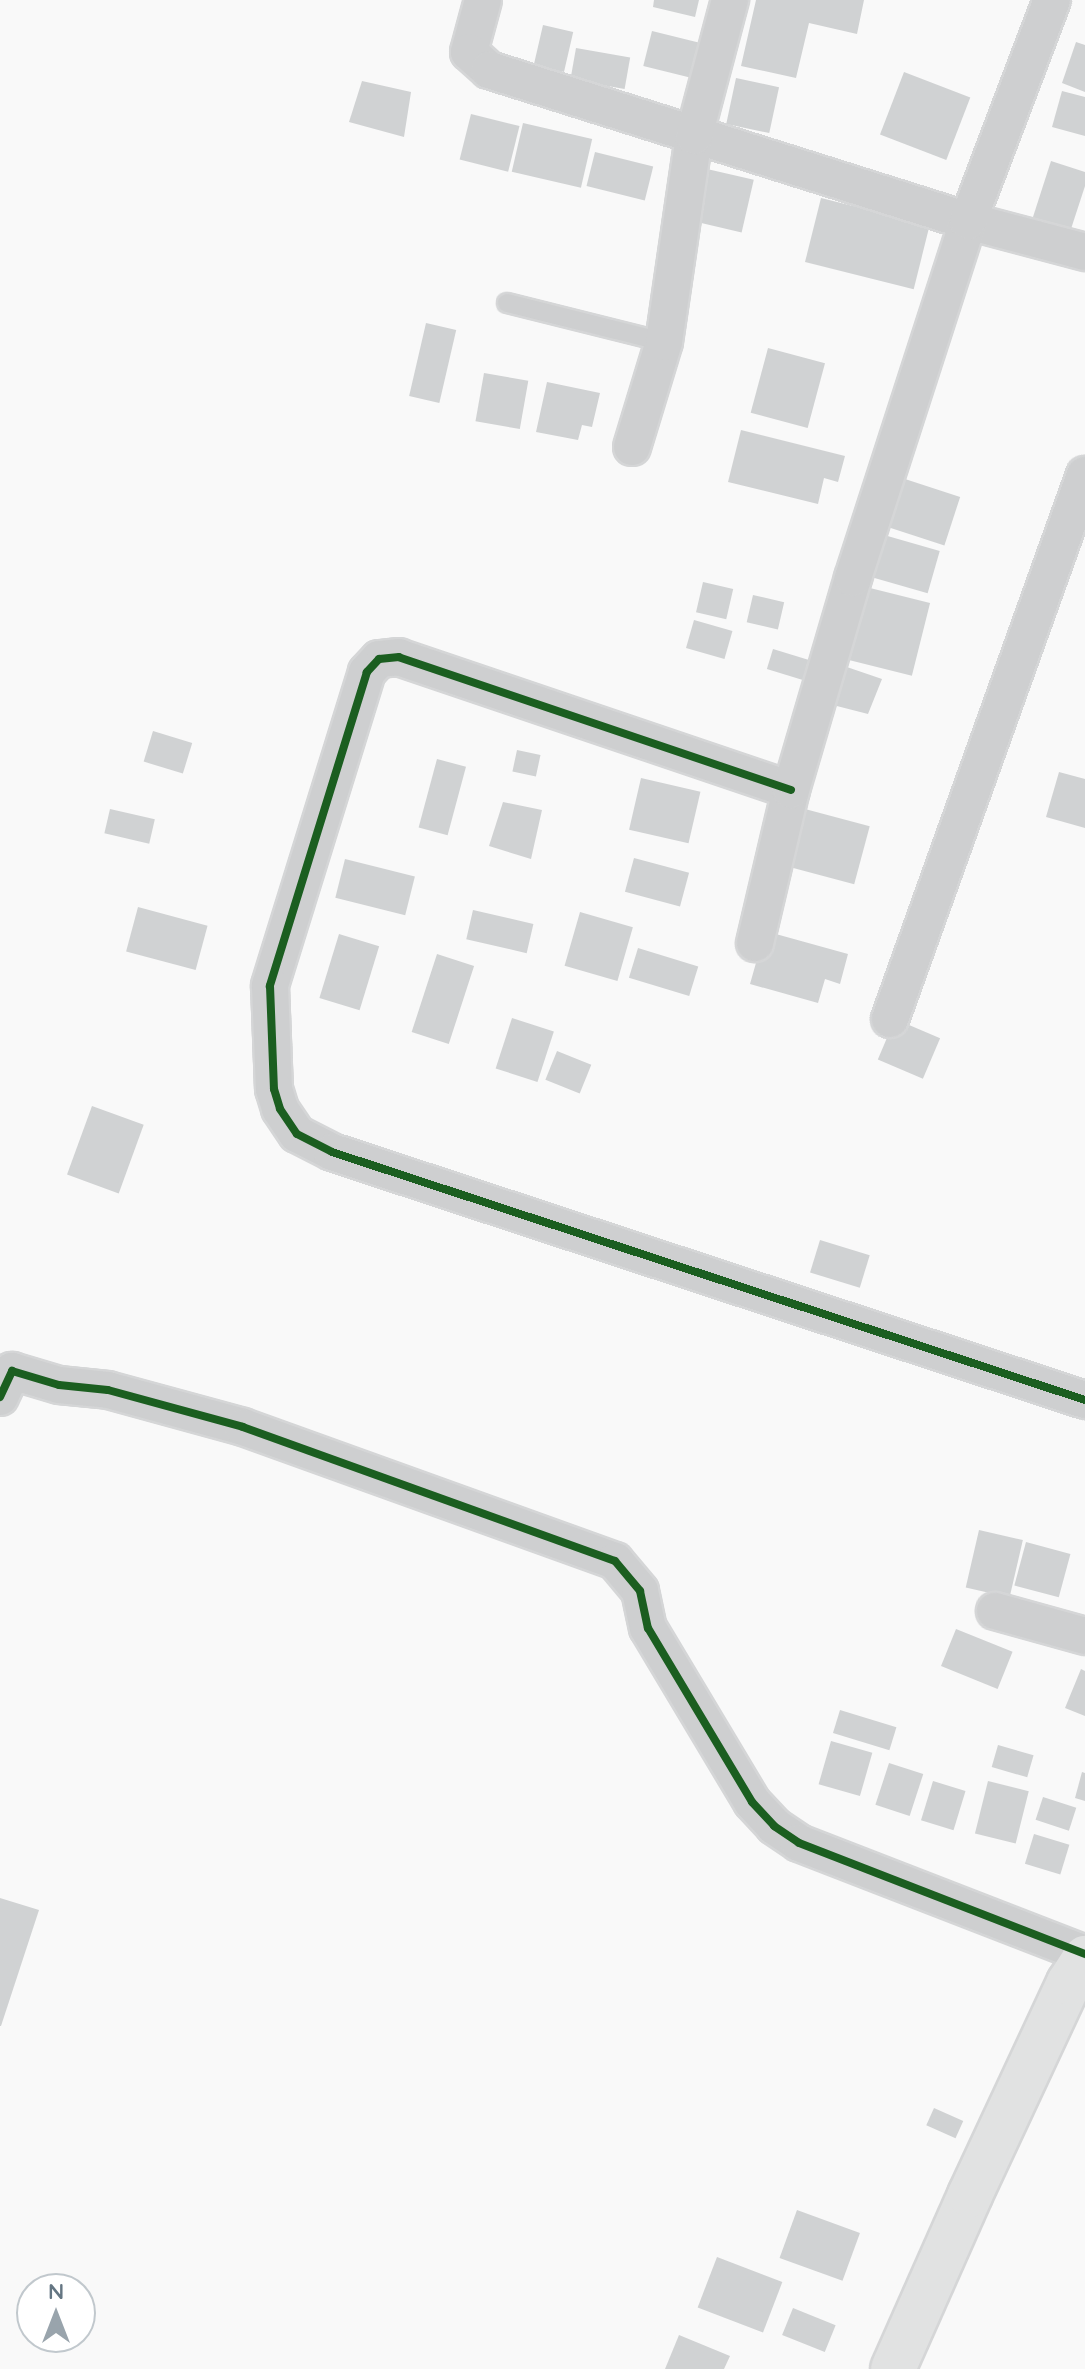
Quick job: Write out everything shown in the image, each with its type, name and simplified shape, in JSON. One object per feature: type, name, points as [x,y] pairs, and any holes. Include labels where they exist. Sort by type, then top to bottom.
[{"type":"main road","points":[[893,2369],[1081,1971]]},
{"type":"street","points":[[483,0],[469,52],[489,70],[968,221],[1085,252]]},
{"type":"street","points":[[632,447],[664,342],[694,136],[730,0]]},
{"type":"street","points":[[755,943],[791,790],[853,578],[968,221],[1052,0]]},
{"type":"street","points":[[890,1019],[1085,475]]},
{"type":"street","points":[[791,790],[399,657],[379,659],[367,672],[270,986],[274,1089],[280,1109],[297,1134],[332,1152],[1085,1400]]},
{"type":"street","points":[[0,1397],[12,1371],[59,1385],[108,1390],[243,1427],[615,1561],[640,1591],[648,1628],[752,1802],[774,1826],[799,1843],[1081,1971]]},
{"type":"street","points":[[995,1611],[1085,1636]]},
{"type":"lane","points":[[507,303],[664,342]]},
{"type":"building","points":[[654,0],[699,0],[695,17],[653,7]]},
{"type":"building","points":[[756,0],[864,0],[857,34],[809,23],[796,78],[741,66]]},
{"type":"building","points":[[543,25],[573,32],[564,72],[534,65]]},
{"type":"building","points":[[652,31],[700,43],[691,78],[643,66]]},
{"type":"building","points":[[1076,42],[1085,45],[1085,92],[1062,83]]},
{"type":"building","points":[[576,48],[630,58],[625,89],[570,80]]},
{"type":"building","points":[[904,72],[970,97],[946,160],[880,135]]},
{"type":"building","points":[[736,78],[779,87],[769,133],[726,124]]},
{"type":"building","points":[[362,81],[411,92],[404,137],[349,122]]},
{"type":"building","points":[[1062,91],[1085,97],[1085,136],[1052,127]]},
{"type":"building","points":[[471,114],[520,126],[508,172],[460,160]]},
{"type":"building","points":[[523,123],[592,139],[581,188],[512,172]]},
{"type":"building","points":[[595,152],[653,167],[645,200],[587,186]]},
{"type":"building","points":[[1051,161],[1085,172],[1085,186],[1070,232],[1032,220]]},
{"type":"building","points":[[707,169],[754,180],[742,232],[695,222]]},
{"type":"building","points":[[821,198],[930,225],[914,289],[805,262]]},
{"type":"building","points":[[426,323],[456,330],[439,403],[409,396]]},
{"type":"building","points":[[768,348],[825,363],[808,428],[751,413]]},
{"type":"building","points":[[484,373],[528,381],[520,429],[475,421]]},
{"type":"building","points":[[547,382],[600,393],[592,427],[582,425],[578,440],[536,432]]},
{"type":"building","points":[[741,430],[845,456],[838,482],[824,478],[818,504],[728,482]]},
{"type":"building","points":[[905,479],[960,497],[944,545],[889,528]]},
{"type":"building","points":[[884,535],[940,551],[928,593],[872,577]]},
{"type":"building","points":[[703,582],[733,589],[726,619],[696,612]]},
{"type":"building","points":[[866,587],[930,603],[912,676],[848,660]]},
{"type":"building","points":[[753,595],[784,602],[778,629],[747,622]]},
{"type":"building","points":[[694,620],[732,631],[724,659],[686,648]]},
{"type":"building","points":[[773,649],[812,661],[806,681],[767,669]]},
{"type":"building","points":[[841,665],[882,679],[868,714],[829,704]]},
{"type":"building","points":[[153,731],[192,743],[183,774],[144,762]]},
{"type":"building","points":[[517,750],[540,755],[536,777],[512,772]]},
{"type":"building","points":[[437,759],[466,767],[448,835],[419,828]]},
{"type":"building","points":[[1059,772],[1085,779],[1085,828],[1046,817]]},
{"type":"building","points":[[641,778],[700,792],[689,843],[629,830]]},
{"type":"building","points":[[503,802],[542,810],[531,859],[489,846]]},
{"type":"building","points":[[110,809],[155,819],[149,844],[104,833]]},
{"type":"building","points":[[805,809],[870,826],[854,884],[789,867]]},
{"type":"building","points":[[634,858],[689,873],[680,907],[625,892]]},
{"type":"building","points":[[345,859],[415,876],[405,915],[335,898]]},
{"type":"building","points":[[138,907],[208,926],[196,970],[126,951]]},
{"type":"building","points":[[473,910],[533,924],[527,953],[466,939]]},
{"type":"building","points":[[580,912],[633,927],[617,981],[565,966]]},
{"type":"building","points":[[765,931],[848,954],[840,984],[825,979],[818,1003],[750,984]]},
{"type":"building","points":[[339,934],[379,946],[360,1010],[319,998]]},
{"type":"building","points":[[638,948],[698,966],[689,996],[629,978]]},
{"type":"building","points":[[437,954],[474,966],[449,1044],[412,1032]]},
{"type":"building","points":[[512,1018],[554,1032],[537,1082],[496,1068]]},
{"type":"building","points":[[895,1019],[940,1038],[923,1079],[878,1060]]},
{"type":"building","points":[[557,1051],[591,1065],[580,1094],[545,1080]]},
{"type":"building","points":[[92,1106],[144,1125],[119,1193],[67,1175]]},
{"type":"building","points":[[820,1240],[870,1255],[860,1288],[810,1273]]},
{"type":"building","points":[[979,1530],[1023,1540],[1010,1598],[966,1587]]},
{"type":"building","points":[[1026,1542],[1070,1554],[1059,1597],[1014,1585]]},
{"type":"building","points":[[956,1629],[1013,1652],[998,1689],[941,1666]]},
{"type":"building","points":[[1081,1669],[1085,1671],[1085,1716],[1065,1708]]},
{"type":"building","points":[[840,1710],[896,1727],[889,1750],[833,1733]]},
{"type":"building","points":[[831,1741],[872,1753],[860,1796],[819,1784]]},
{"type":"building","points":[[998,1745],[1034,1755],[1027,1777],[992,1767]]},
{"type":"building","points":[[889,1763],[923,1774],[910,1816],[875,1805]]},
{"type":"building","points":[[1082,1772],[1085,1773],[1085,1801],[1075,1798]]},
{"type":"building","points":[[933,1781],[966,1791],[954,1830],[921,1820]]},
{"type":"building","points":[[988,1781],[1029,1791],[1016,1844],[975,1833]]},
{"type":"building","points":[[1043,1797],[1076,1808],[1069,1831],[1036,1820]]},
{"type":"building","points":[[1034,1834],[1069,1845],[1060,1874],[1025,1864]]},
{"type":"building","points":[[0,1898],[39,1910],[1,2026],[0,2026]]},
{"type":"building","points":[[934,2108],[963,2121],[956,2138],[926,2125]]},
{"type":"building","points":[[797,2210],[860,2233],[843,2281],[780,2258]]},
{"type":"building","points":[[717,2257],[782,2282],[763,2332],[698,2307]]},
{"type":"building","points":[[793,2308],[836,2325],[825,2352],[782,2335]]},
{"type":"building","points":[[679,2335],[730,2356],[724,2369],[665,2369]]},
{"type":"cycle path","points":[[791,790],[399,657],[379,659],[367,672],[270,986],[274,1089],[280,1109],[297,1134],[332,1152],[1085,1400]]},
{"type":"cycle path","points":[[0,1397],[12,1371],[59,1385],[108,1390],[243,1427],[615,1561],[640,1591],[648,1628],[752,1802],[774,1826],[799,1843],[1085,1954]]}]
